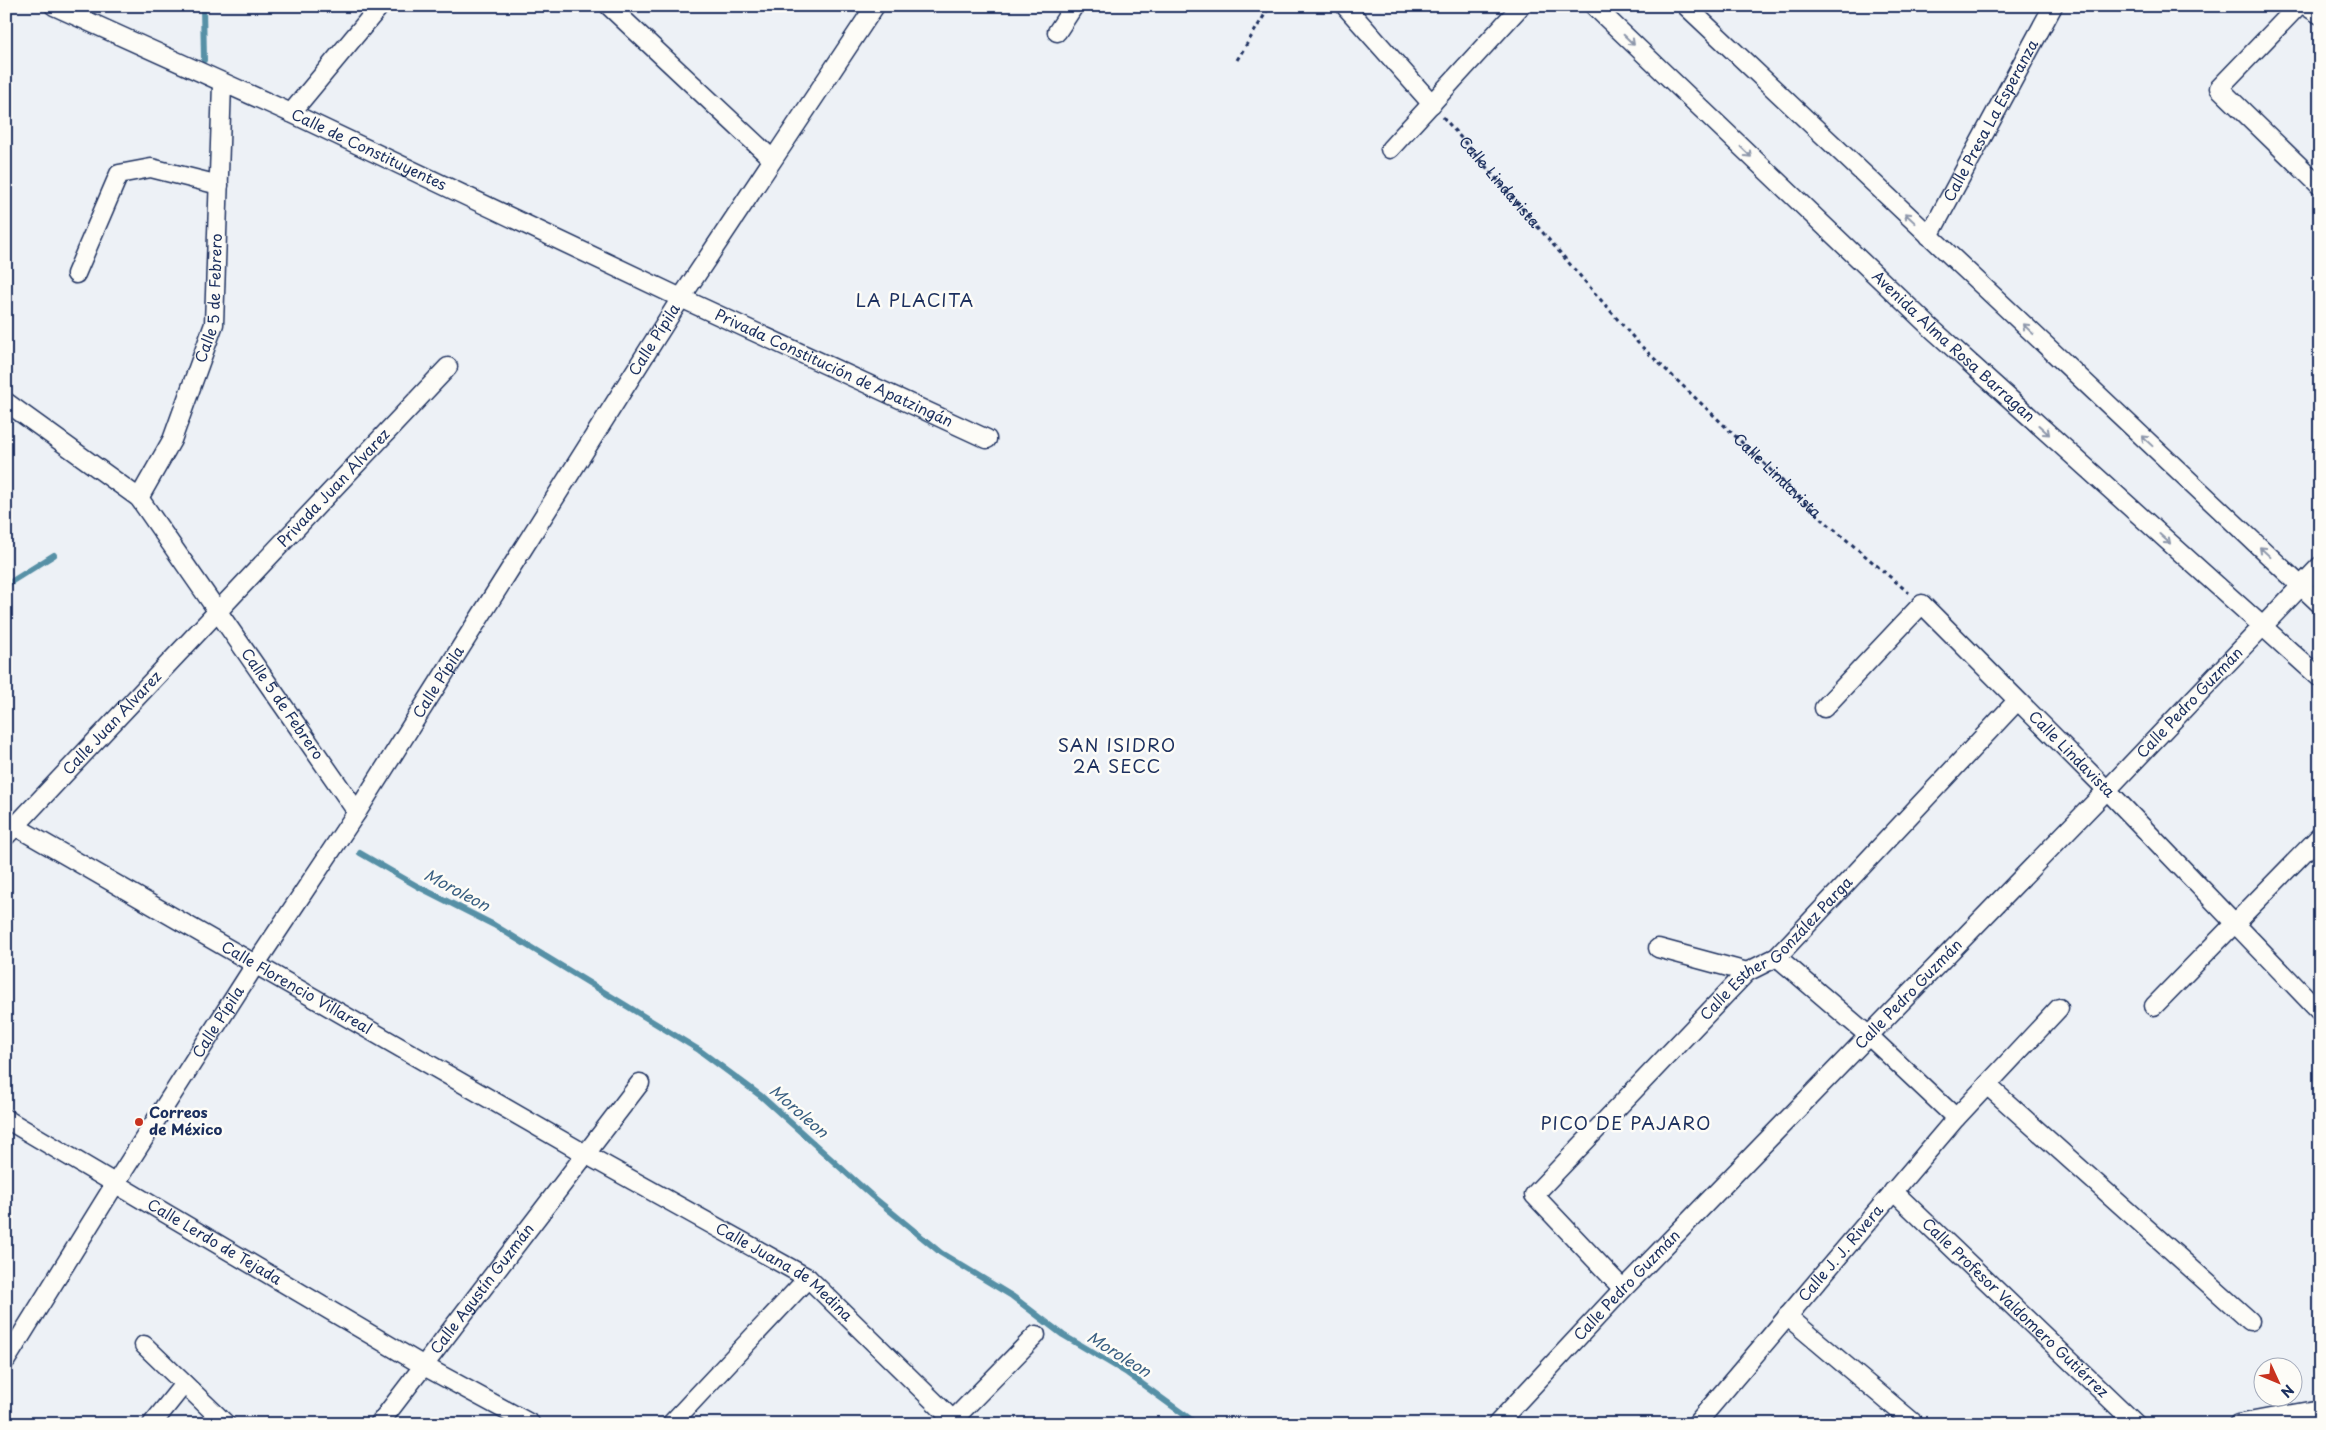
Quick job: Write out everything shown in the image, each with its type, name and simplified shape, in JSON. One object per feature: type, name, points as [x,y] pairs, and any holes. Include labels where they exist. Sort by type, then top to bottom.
[{"type":"street","name":"Calle de Constituyentes","points":[[54,6],[222,84],[291,113],[681,298]]},
{"type":"street","points":[[291,113],[380,6]]},
{"type":"street","points":[[609,6],[772,159]]},
{"type":"street","name":"Calle Pípila","points":[[6,1360],[115,1184],[255,964],[357,812],[681,298],[875,6]]},
{"type":"street","points":[[1057,32],[1074,6]]},
{"type":"street","points":[[1344,6],[1432,104]]},
{"type":"street","points":[[1390,149],[1521,6]]},
{"type":"street","name":"Avenida Alma Rosa Barragan","points":[[1594,6],[1930,327],[2320,678]]},
{"type":"street","points":[[1686,6],[2320,604]]},
{"type":"street","name":"Calle Presa La Esperanza","points":[[1929,236],[2053,6]]},
{"type":"street","points":[[2298,6],[2219,88],[2320,186]]},
{"type":"street","points":[[2306,6],[2320,15]]},
{"type":"street","name":"Calle 5 de Febrero","points":[[139,498],[172,440],[214,324],[222,84]]},
{"type":"street","points":[[76,274],[119,174],[151,168],[219,185]]},
{"type":"street","name":"Privada Constitución de Apatzingán","points":[[681,298],[987,439]]},
{"type":"street","name":"Privada Juan Álvarez","points":[[220,612],[448,367]]},
{"type":"street","name":"Calle 5 de Febrero","points":[[6,402],[139,498],[220,612],[357,812]]},
{"type":"street","name":"Calle Pedro Guzmán","points":[[1497,1424],[1623,1289],[2107,790],[2320,566]]},
{"type":"street","points":[[1824,708],[1922,604]]},
{"type":"street","name":"Calle Lindavista","points":[[1922,604],[2107,790],[2320,1012]]},
{"type":"street","name":"Calle Juan Álvarez","points":[[9,827],[220,612]]},
{"type":"street","name":"Calle Esther González Parga","points":[[1623,1289],[1534,1195],[1747,972],[1777,957],[2017,701]]},
{"type":"street","name":"Calle Florencio Villareal","points":[[9,827],[255,964],[587,1155]]},
{"type":"street","points":[[2154,1006],[2320,836]]},
{"type":"street","points":[[1658,948],[1747,972]]},
{"type":"street","points":[[1777,957],[1868,1035],[1956,1118]]},
{"type":"street","name":"Calle J. J. Rivera","points":[[1696,1424],[1956,1118],[2059,1008]]},
{"type":"street","name":"Calle Agustín Guzmán","points":[[379,1424],[587,1155],[640,1083]]},
{"type":"street","points":[[1987,1085],[2250,1321]]},
{"type":"street","name":"Calle Lerdo de Tejada","points":[[6,1119],[424,1366],[532,1424]]},
{"type":"street","name":"Calle Juana de Medina","points":[[587,1155],[808,1278],[953,1422]]},
{"type":"street","name":"Calle Profesor Valdomero Gutiérrez","points":[[1893,1191],[2136,1424]]},
{"type":"street","points":[[671,1424],[808,1278]]},
{"type":"street","points":[[1787,1316],[1915,1424]]},
{"type":"street","points":[[953,1422],[1036,1335]]},
{"type":"street","points":[[144,1345],[226,1424]]},
{"type":"street","points":[[152,1424],[184,1384]]},
{"type":"street","points":[[2238,1424],[2320,1409]]},
{"type":"path","points":[[1237,60],[1270,6]]},
{"type":"path","name":"Calle Lindavista","points":[[1432,104],[1638,343],[1822,519],[1922,604]]},
{"type":"waterway","points":[[203,6],[204,60]]},
{"type":"waterway","points":[[6,585],[54,555]]},
{"type":"waterway","name":"Moroleon","points":[[360,853],[417,886],[494,925],[699,1050],[761,1096],[872,1196],[941,1253],[1012,1296],[1063,1335],[1127,1373],[1197,1424]]},
{"type":"place","name":"Correos de México","points":[[139,1122]]},
{"type":"district","name":"LA PLACITA","points":[[915,301]]},
{"type":"district","name":"SAN ISIDRO 2A SECC","points":[[1117,756]]},
{"type":"district","name":"PICO DE PAJARO","points":[[1626,1124]]}]
